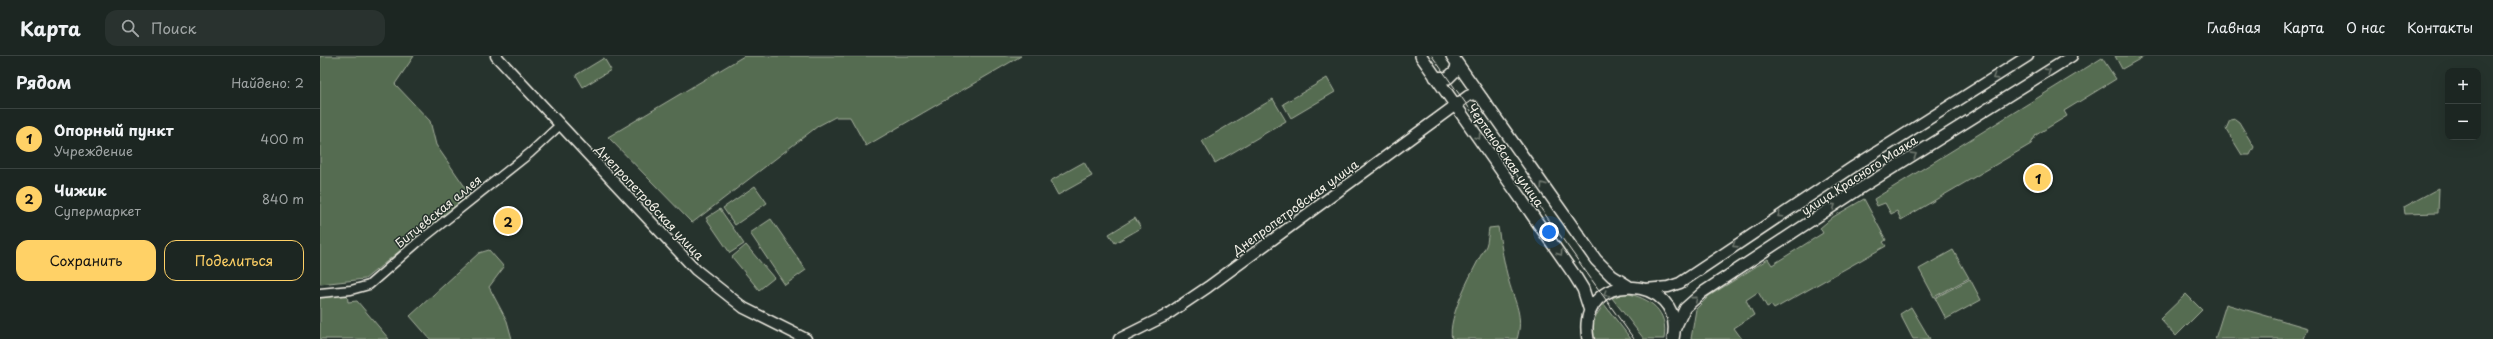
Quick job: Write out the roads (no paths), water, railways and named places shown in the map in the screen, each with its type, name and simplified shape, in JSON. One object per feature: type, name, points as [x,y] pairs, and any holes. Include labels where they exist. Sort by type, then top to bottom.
[{"type":"main road","name":"Чертановская улица","points":[[1421,56],[1575,276],[1586,295],[1590,311],[1587,326],[1588,339]]},
{"type":"main road","name":"Чертановская улица","points":[[1454,60],[1596,260],[1612,276],[1628,286]]},
{"type":"main road","points":[[1435,77],[1448,78],[1456,70],[1454,60]]},
{"type":"main road","name":"Чертановская улица","points":[[1590,311],[1605,293],[1628,286],[1645,288]]},
{"type":"main road","points":[[1645,288],[1655,294],[1668,308],[1674,335]]},
{"type":"street","name":"Днепропетровская улица","points":[[496,56],[696,270],[744,308],[806,339]]},
{"type":"street","name":"улица Красного Маяка","points":[[1645,288],[1668,287],[1680,283],[1853,167],[2028,56]]},
{"type":"street","name":"улица Красного Маяка","points":[[1674,335],[1685,308],[1703,292],[1860,188],[2072,56]]},
{"type":"street","name":"Днепропетровская улица","points":[[1119,339],[1165,316],[1208,287],[1455,105],[1473,94],[1482,98]]},
{"type":"street","name":"Битцевская аллея","points":[[320,293],[369,285],[447,219],[530,153],[560,125]]},
{"type":"street","points":[[1582,339],[1587,326]]},
{"type":"tram line","points":[[1432,56],[1634,339]]},
{"type":"place","name":"Опорный пункт","points":[[2038,178]]},
{"type":"place","name":"Чижик","points":[[508,221]]}]
